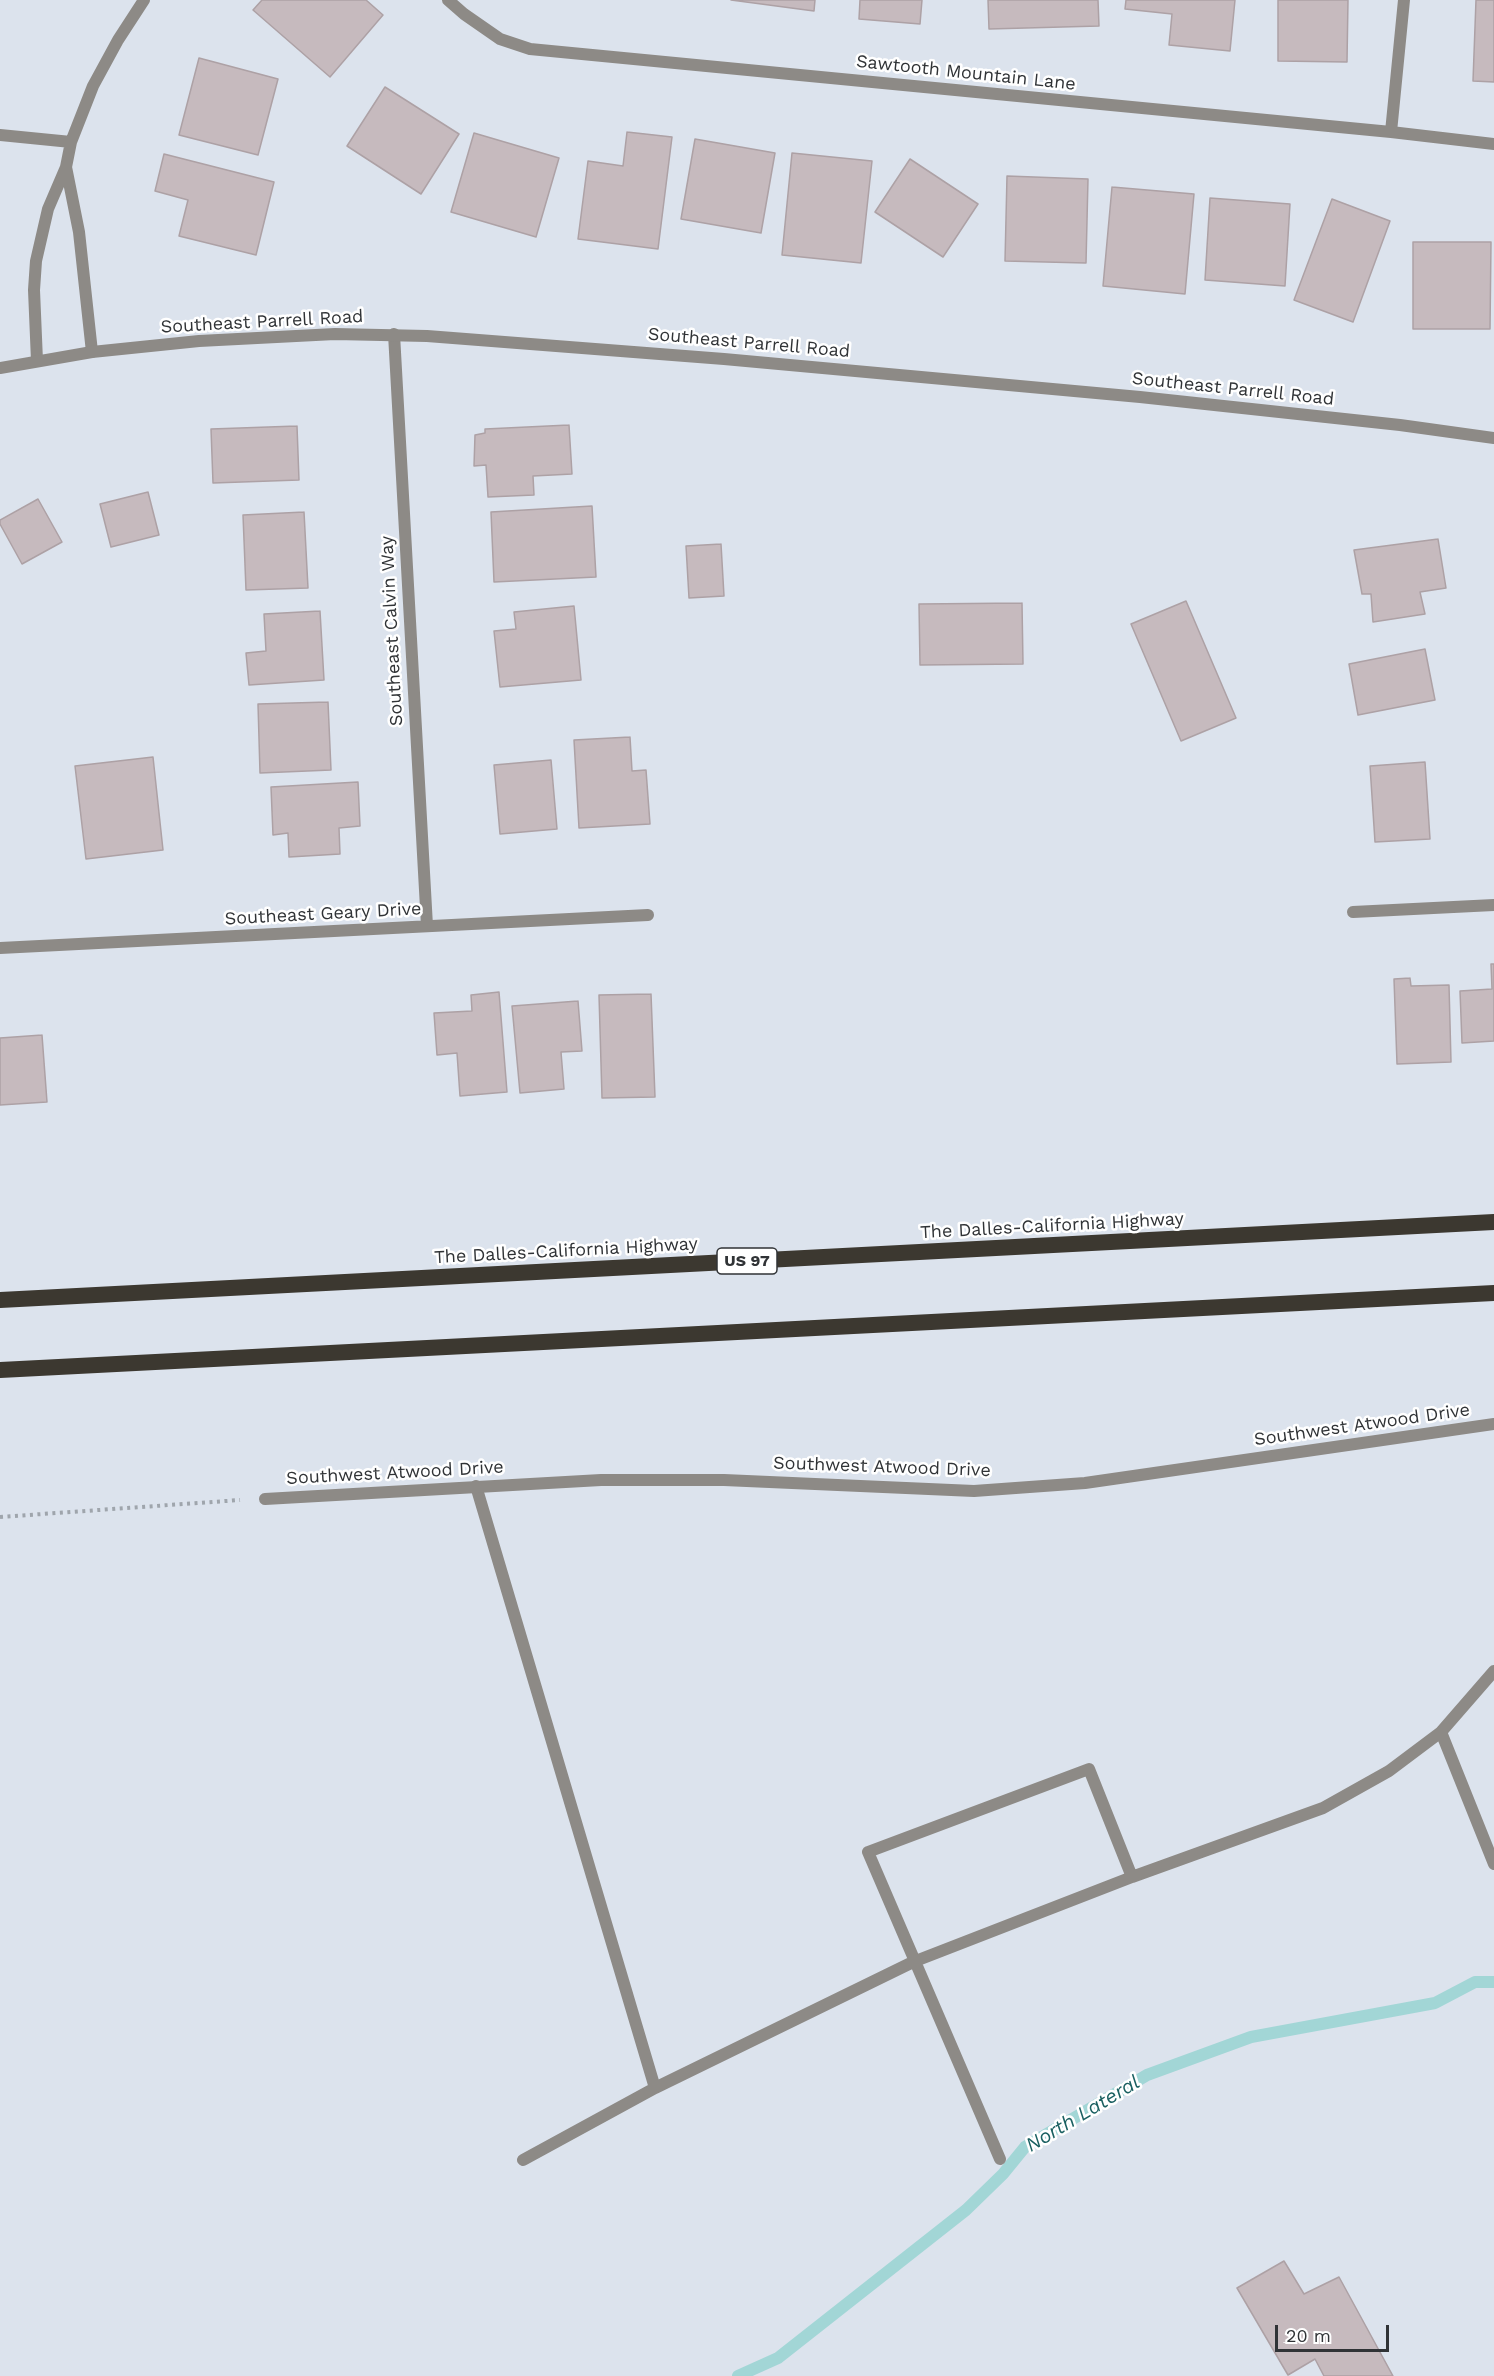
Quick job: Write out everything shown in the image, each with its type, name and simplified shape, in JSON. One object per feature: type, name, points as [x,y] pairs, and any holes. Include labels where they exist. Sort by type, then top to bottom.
[{"type":"highway","name":"The Dalles-California Highway","points":[[0,1300],[1494,1222]]},
{"type":"highway","points":[[0,1370],[1494,1293]]},
{"type":"street","points":[[37,361],[34,290],[36,261],[48,209],[66,166],[71,142],[84,105],[101,70],[144,0]]},
{"type":"street","name":"Sawtooth Mountain Lane","points":[[448,0],[500,39],[530,49],[1391,132],[1494,144]]},
{"type":"street","points":[[1391,132],[1404,0]]},
{"type":"street","points":[[0,135],[71,142]]},
{"type":"street","points":[[66,166],[79,232],[92,352]]},
{"type":"street","name":"Southeast Parrell Road","points":[[0,369],[92,352],[268,336],[335,333],[394,334],[560,345],[1140,397],[1400,425],[1494,438]]},
{"type":"street","name":"Southeast Calvin Way","points":[[394,334],[427,926]]},
{"type":"street","points":[[1353,912],[1494,905]]},
{"type":"street","name":"Southeast Geary Drive","points":[[0,948],[648,915]]},
{"type":"street","name":"Southwest Atwood Drive","points":[[265,1499],[601,1480],[724,1480],[974,1491],[1085,1483],[1494,1424]]},
{"type":"street","points":[[476,1486],[655,2088]]},
{"type":"street","points":[[523,2160],[655,2088],[913,1962],[1132,1877],[1323,1808],[1389,1771],[1441,1732],[1494,1671]]},
{"type":"street","points":[[1441,1732],[1494,1864]]},
{"type":"street","points":[[1000,2159],[913,1962],[868,1852],[1089,1769],[1132,1877]]},
{"type":"path","points":[[0,1516],[265,1499]]},
{"type":"building","points":[[262,0],[366,0],[383,15],[330,77],[253,10]]},
{"type":"building","points":[[731,0],[815,0],[814,11]]},
{"type":"building","points":[[860,0],[922,0],[920,24],[859,19]]},
{"type":"building","points":[[988,0],[1098,0],[1099,26],[989,29]]},
{"type":"building","points":[[1126,0],[1235,0],[1230,51],[1169,45],[1172,14],[1125,9]]},
{"type":"building","points":[[1278,0],[1348,0],[1347,62],[1278,61]]},
{"type":"building","points":[[1476,0],[1494,0],[1494,82],[1473,81]]},
{"type":"building","points":[[199,58],[278,79],[258,155],[179,135]]},
{"type":"building","points":[[385,87],[459,134],[421,194],[347,146]]},
{"type":"building","points":[[627,132],[672,137],[658,249],[578,239],[588,161],[623,166]]},
{"type":"building","points":[[474,133],[559,158],[536,237],[451,212]]},
{"type":"building","points":[[695,139],[775,153],[761,233],[681,219]]},
{"type":"building","points":[[792,153],[872,161],[861,263],[782,255]]},
{"type":"building","points":[[164,154],[274,182],[256,255],[179,236],[188,200],[155,191]]},
{"type":"building","points":[[910,159],[978,204],[943,257],[875,212]]},
{"type":"building","points":[[1007,176],[1088,179],[1086,263],[1005,261]]},
{"type":"building","points":[[1112,187],[1194,194],[1185,294],[1103,286]]},
{"type":"building","points":[[1210,198],[1290,204],[1285,286],[1205,280]]},
{"type":"building","points":[[1332,199],[1390,221],[1353,322],[1294,300]]},
{"type":"building","points":[[1413,242],[1491,242],[1490,329],[1413,329]]},
{"type":"building","points":[[569,425],[572,474],[533,476],[534,495],[488,497],[486,465],[474,466],[475,435],[485,433],[485,429]]},
{"type":"building","points":[[297,426],[299,480],[213,483],[211,429]]},
{"type":"building","points":[[148,492],[159,535],[111,547],[100,504]]},
{"type":"building","points":[[38,499],[62,542],[22,564],[0,520]]},
{"type":"building","points":[[592,506],[596,577],[494,582],[491,512]]},
{"type":"building","points":[[304,512],[308,588],[246,590],[243,515]]},
{"type":"building","points":[[1438,539],[1446,588],[1420,592],[1425,614],[1373,622],[1371,594],[1362,594],[1354,550]]},
{"type":"building","points":[[721,544],[724,596],[689,598],[686,546]]},
{"type":"building","points":[[1186,601],[1236,718],[1181,741],[1131,624]]},
{"type":"building","points":[[1022,603],[1023,664],[920,665],[919,604]]},
{"type":"building","points":[[574,606],[581,680],[500,687],[494,631],[516,629],[514,612]]},
{"type":"building","points":[[320,611],[324,680],[249,685],[246,653],[266,651],[264,614]]},
{"type":"building","points":[[1425,649],[1435,700],[1358,715],[1349,664]]},
{"type":"building","points":[[328,702],[331,770],[260,773],[258,704]]},
{"type":"building","points":[[630,737],[632,771],[646,770],[650,824],[579,828],[574,740]]},
{"type":"building","points":[[153,757],[163,850],[86,859],[75,766]]},
{"type":"building","points":[[551,760],[557,829],[500,834],[494,765]]},
{"type":"building","points":[[1425,762],[1430,839],[1375,842],[1370,766]]},
{"type":"building","points":[[358,782],[360,826],[339,828],[340,854],[289,857],[288,833],[273,835],[271,787]]},
{"type":"building","points":[[1491,964],[1494,964],[1494,1041],[1462,1043],[1460,991],[1492,989]]},
{"type":"building","points":[[1410,978],[1411,986],[1449,985],[1451,1062],[1397,1064],[1394,979]]},
{"type":"building","points":[[499,992],[507,1092],[460,1096],[457,1053],[437,1055],[434,1013],[472,1011],[471,995]]},
{"type":"building","points":[[651,994],[655,1097],[602,1098],[599,995]]},
{"type":"building","points":[[578,1001],[582,1051],[561,1052],[564,1089],[520,1093],[512,1006]]},
{"type":"building","points":[[42,1035],[47,1102],[0,1105],[0,1038]]},
{"type":"building","points":[[1284,2261],[1304,2294],[1339,2277],[1393,2376],[1324,2376],[1315,2359],[1288,2375],[1237,2288]]},
{"type":"waterway","name":"North Lateral","points":[[738,2376],[778,2358],[966,2210],[1003,2174],[1025,2147],[1147,2075],[1251,2037],[1435,2003],[1475,1982],[1494,1982]]}]
